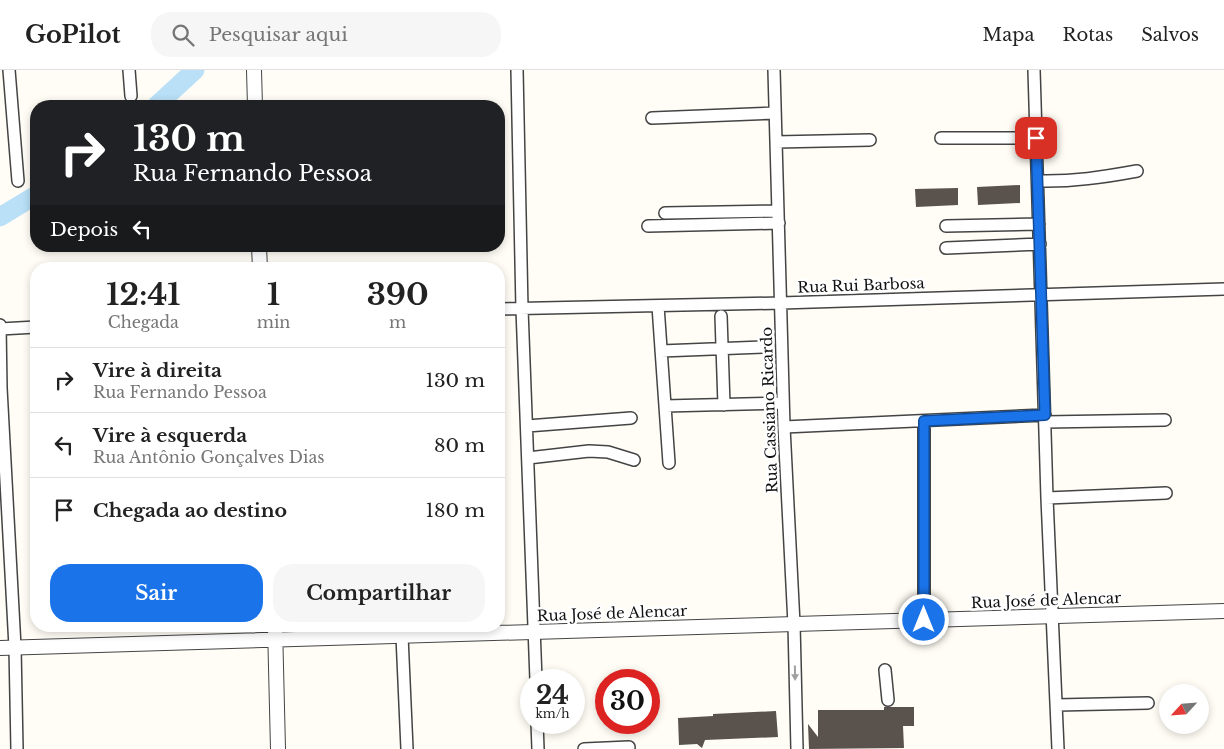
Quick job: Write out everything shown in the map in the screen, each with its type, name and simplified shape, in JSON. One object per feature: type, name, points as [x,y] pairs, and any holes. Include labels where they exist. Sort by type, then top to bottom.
[{"type":"street","points":[[9,70],[18,181]]},
{"type":"street","points":[[129,70],[132,96]]},
{"type":"street","points":[[517,70],[522,309],[536,669]]},
{"type":"street","name":"Rua Cassiano Ricardo","points":[[774,70],[784,427],[794,624],[797,749]]},
{"type":"street","points":[[1034,70],[1047,498],[1058,749]]},
{"type":"street","points":[[254,71],[255,100]]},
{"type":"street","points":[[652,118],[774,113]]},
{"type":"street","points":[[941,138],[1036,138]]},
{"type":"street","points":[[776,142],[870,140]]},
{"type":"street","points":[[1038,181],[1062,182],[1137,171]]},
{"type":"street","points":[[665,213],[778,217]]},
{"type":"street","points":[[648,226],[778,217]]},
{"type":"street","points":[[946,226],[1039,224]]},
{"type":"street","points":[[946,248],[1040,244]]},
{"type":"street","name":"Rua Rui Barbosa","points":[[505,310],[1224,289]]},
{"type":"street","points":[[658,306],[669,463]]},
{"type":"street","points":[[721,316],[724,405]]},
{"type":"street","points":[[0,325],[3,495],[15,647],[18,749]]},
{"type":"street","points":[[0,329],[30,328]]},
{"type":"street","points":[[661,351],[763,347]]},
{"type":"street","points":[[665,406],[784,403]]},
{"type":"street","points":[[527,426],[630,418]]},
{"type":"street","points":[[784,427],[1045,418],[1165,420]]},
{"type":"street","points":[[924,421],[924,620]]},
{"type":"street","points":[[528,458],[589,451],[608,452],[634,460]]},
{"type":"street","points":[[1047,498],[1166,492]]},
{"type":"street","name":"Rua José de Alencar","points":[[0,648],[276,633],[402,636],[1224,611]]},
{"type":"street","points":[[276,633],[278,749]]},
{"type":"street","points":[[402,636],[407,749]]},
{"type":"street","points":[[885,670],[888,700]]},
{"type":"street","points":[[1057,705],[1148,703]]},
{"type":"street","points":[[537,734],[538,749]]},
{"type":"street","points":[[584,749],[629,747]]},
{"type":"building","points":[[1020,185],[1020,203],[978,205],[977,187]]},
{"type":"building","points":[[958,188],[958,205],[916,207],[915,189]]},
{"type":"building","points":[[884,707],[914,707],[914,726],[903,726],[904,748],[809,749],[808,724],[818,737],[818,710],[884,710]]},
{"type":"building","points":[[776,711],[778,737],[705,740],[702,748],[697,744],[679,745],[678,718]]},
{"type":"waterway","points":[[162,100],[195,70]]},
{"type":"waterway","points":[[0,217],[30,199]]},
{"type":"route","points":[[924,620],[924,421],[1045,415],[1036,138]]}]
